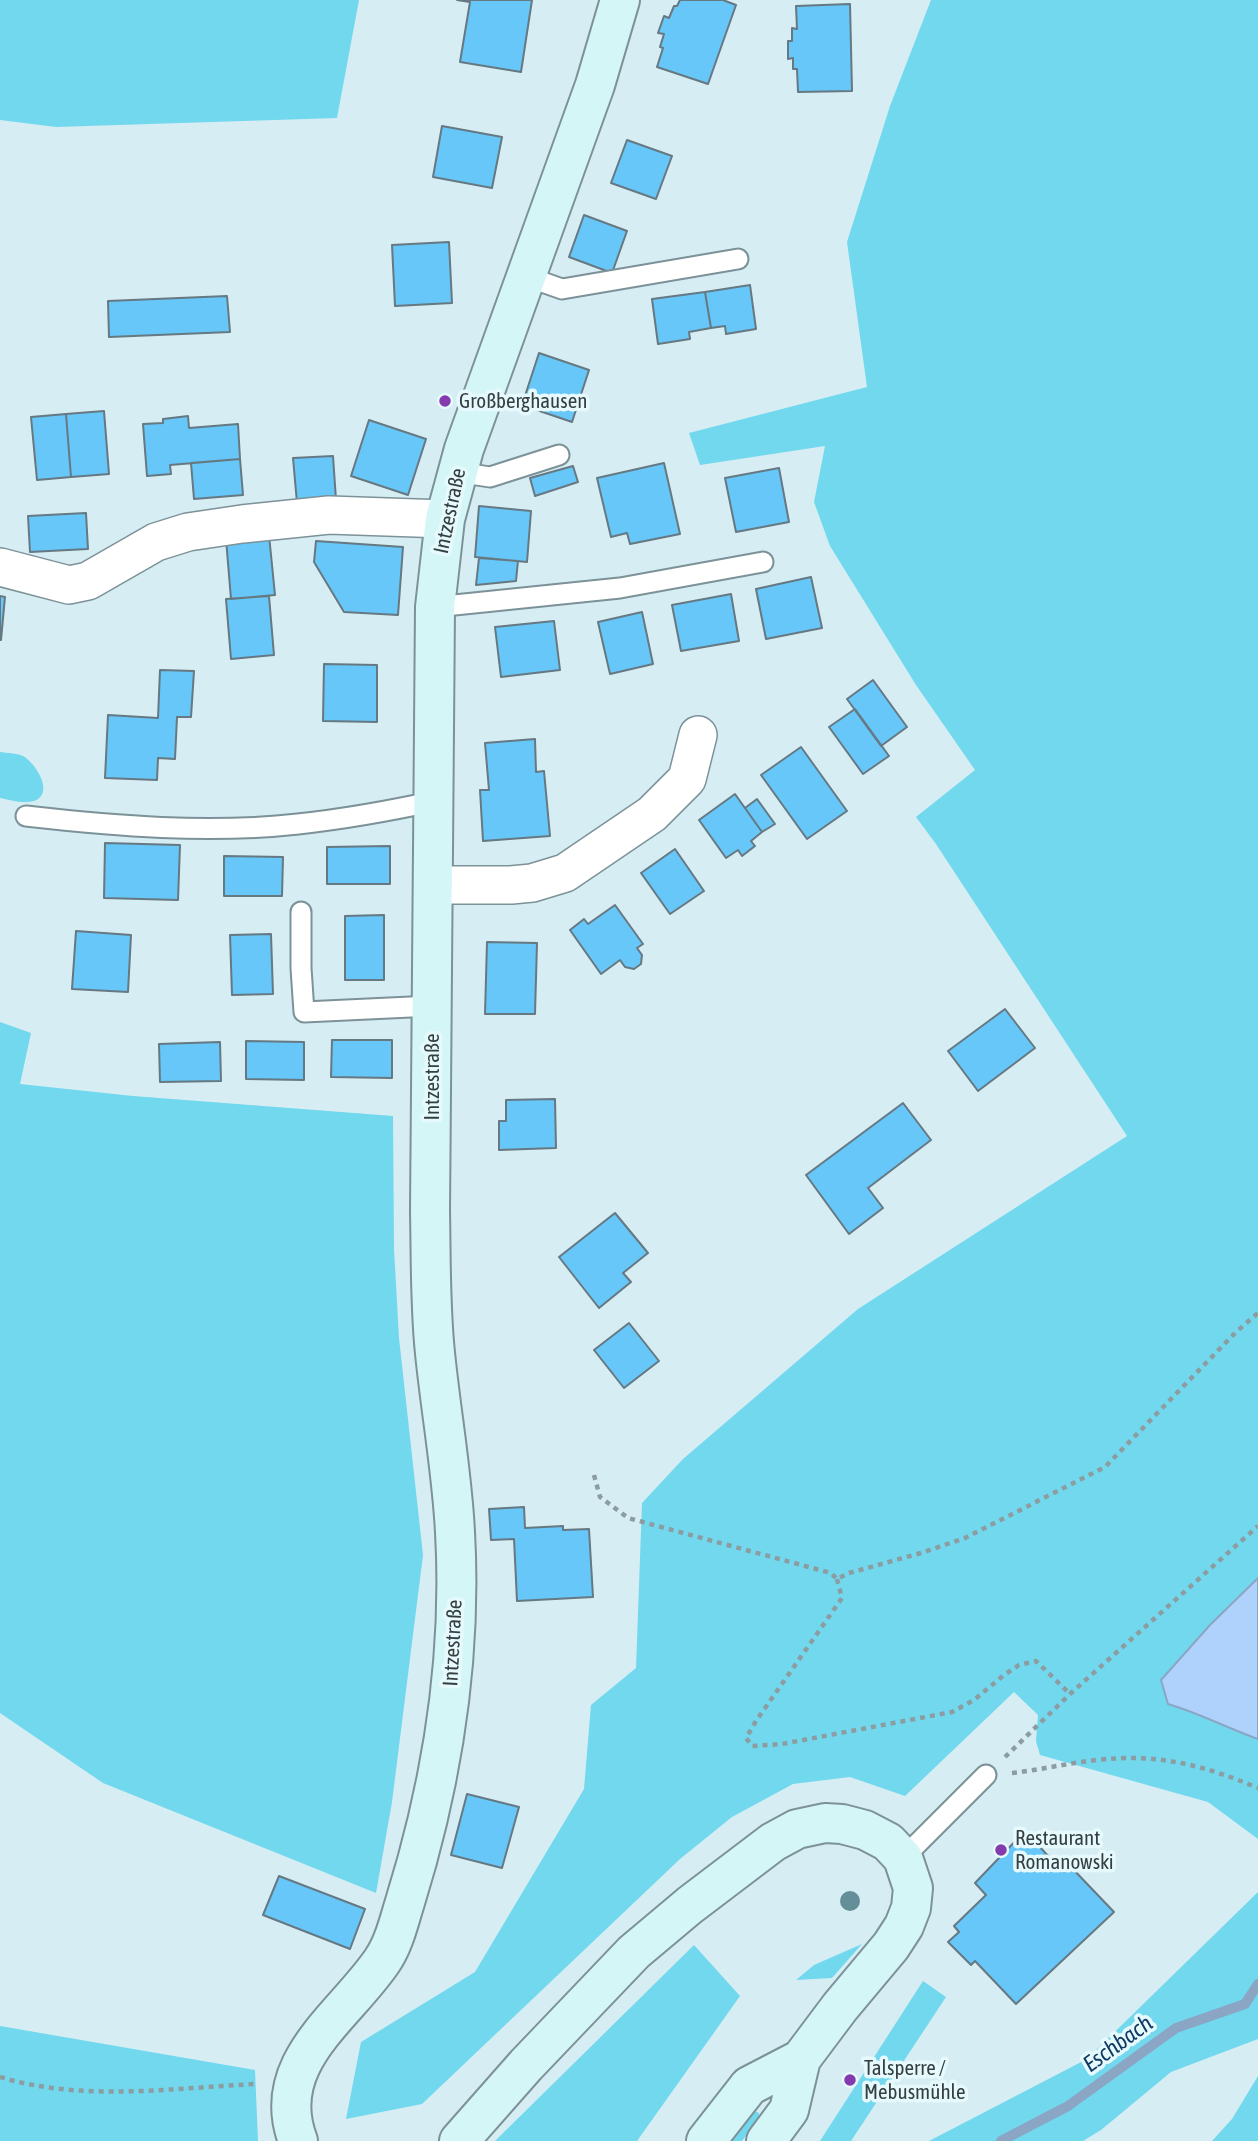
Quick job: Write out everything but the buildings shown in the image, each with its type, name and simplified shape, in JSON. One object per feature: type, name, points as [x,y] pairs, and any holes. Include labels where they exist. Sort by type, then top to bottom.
[{"type":"main road","name":"Intzestraße","points":[[298,2141],[290,2113],[293,2083],[319,2035],[385,1958],[393,1939],[408,1894],[431,1805],[451,1689],[456,1611],[455,1534],[431,1300],[435,607],[445,519],[467,438],[595,85],[620,0]]},
{"type":"main road","points":[[459,2141],[526,2065],[634,1952],[690,1905],[773,1842],[797,1829],[825,1823],[865,1829],[898,1850],[903,1858],[913,1888],[911,1908],[904,1926],[891,1946],[801,2059],[789,2110],[766,2141]]},
{"type":"main road","points":[[706,2141],[749,2086],[801,2059]]},
{"type":"street","points":[[0,567],[69,585],[88,581],[156,542],[188,532],[329,515],[445,519]]},
{"type":"street","points":[[433,885],[511,885],[532,883],[565,873],[652,814],[687,779],[698,735]]},
{"type":"lane","points":[[525,276],[562,289],[738,259]]},
{"type":"lane","points":[[457,472],[490,477],[559,456]]},
{"type":"lane","points":[[435,607],[620,588],[764,562]]},
{"type":"lane","points":[[26,816],[173,828],[238,828],[374,814],[435,801]]},
{"type":"lane","points":[[301,912],[304,1012],[432,1006]]},
{"type":"lane","points":[[903,1858],[986,1775]]},
{"type":"path","points":[[837,1579],[965,1538],[1105,1467],[1236,1332],[1258,1313]]},
{"type":"path","points":[[594,1475],[600,1497],[628,1518],[831,1573],[837,1579],[842,1598],[756,1721],[746,1738],[752,1746],[782,1744],[952,1712],[974,1700],[1019,1665],[1036,1661],[1070,1694]]},
{"type":"path","points":[[986,1775],[1070,1694],[1258,1526]]},
{"type":"path","points":[[986,1775],[1098,1759],[1151,1758],[1182,1762],[1218,1772],[1258,1788]]},
{"type":"path","points":[[0,2077],[83,2092],[293,2083]]},
{"type":"shaded area","points":[[0,0],[359,0],[337,118],[56,127],[0,120]]},
{"type":"shaded area","points":[[931,0],[1258,0],[1258,1578],[1210,1625],[1168,1704],[1258,1739],[1258,1839],[1208,1802],[1040,1755],[1036,1741],[1038,1715],[1014,1692],[905,1796],[850,1777],[793,1784],[732,1817],[680,1859],[422,2104],[346,2119],[361,2042],[475,1972],[584,1789],[591,1705],[636,1668],[642,1503],[683,1459],[858,1309],[1127,1136],[916,817],[975,770],[916,685],[830,546],[814,502],[825,446],[700,465],[689,433],[867,387],[847,242],[890,106]]},
{"type":"shaded area","points":[[0,752],[23,756],[33,765],[43,786],[40,797],[25,802],[0,798]]},
{"type":"shaded area","points":[[0,1022],[31,1033],[20,1084],[133,1096],[393,1116],[394,1249],[399,1338],[423,1555],[392,1802],[376,1893],[103,1783],[0,1713]]},
{"type":"shaded area","points":[[1258,1578],[1258,1739],[1168,1704],[1161,1680],[1210,1625]]},
{"type":"shaded area","points":[[1258,1892],[1258,2039],[1171,2072],[1101,2130],[1083,2141],[929,2141],[1087,2059]]},
{"type":"shaded area","points":[[862,1944],[832,1978],[796,1980],[814,1965]]},
{"type":"shaded area","points":[[694,1945],[740,1996],[637,2141],[495,2141]]},
{"type":"shaded area","points":[[923,1981],[946,1997],[851,2141],[820,2141]]},
{"type":"shaded area","points":[[0,2026],[255,2070],[258,2141],[0,2141]]},
{"type":"shaded area","points":[[1258,2076],[1258,2141],[1212,2141],[1232,2119]]},
{"type":"shaded area","points":[[755,2111],[759,2113],[759,2118],[742,2141],[729,2141]]},
{"type":"waterway","name":"Eschbach","points":[[1001,2141],[1068,2106],[1176,2028],[1245,2004],[1258,1984]]},
{"type":"place","name":"Großberghausen","points":[[445,401]]},
{"type":"place","name":"Restaurant Romanowski","points":[[1001,1850]]},
{"type":"place","name":"Talsperre / Mebusmühle","points":[[850,2080]]}]
